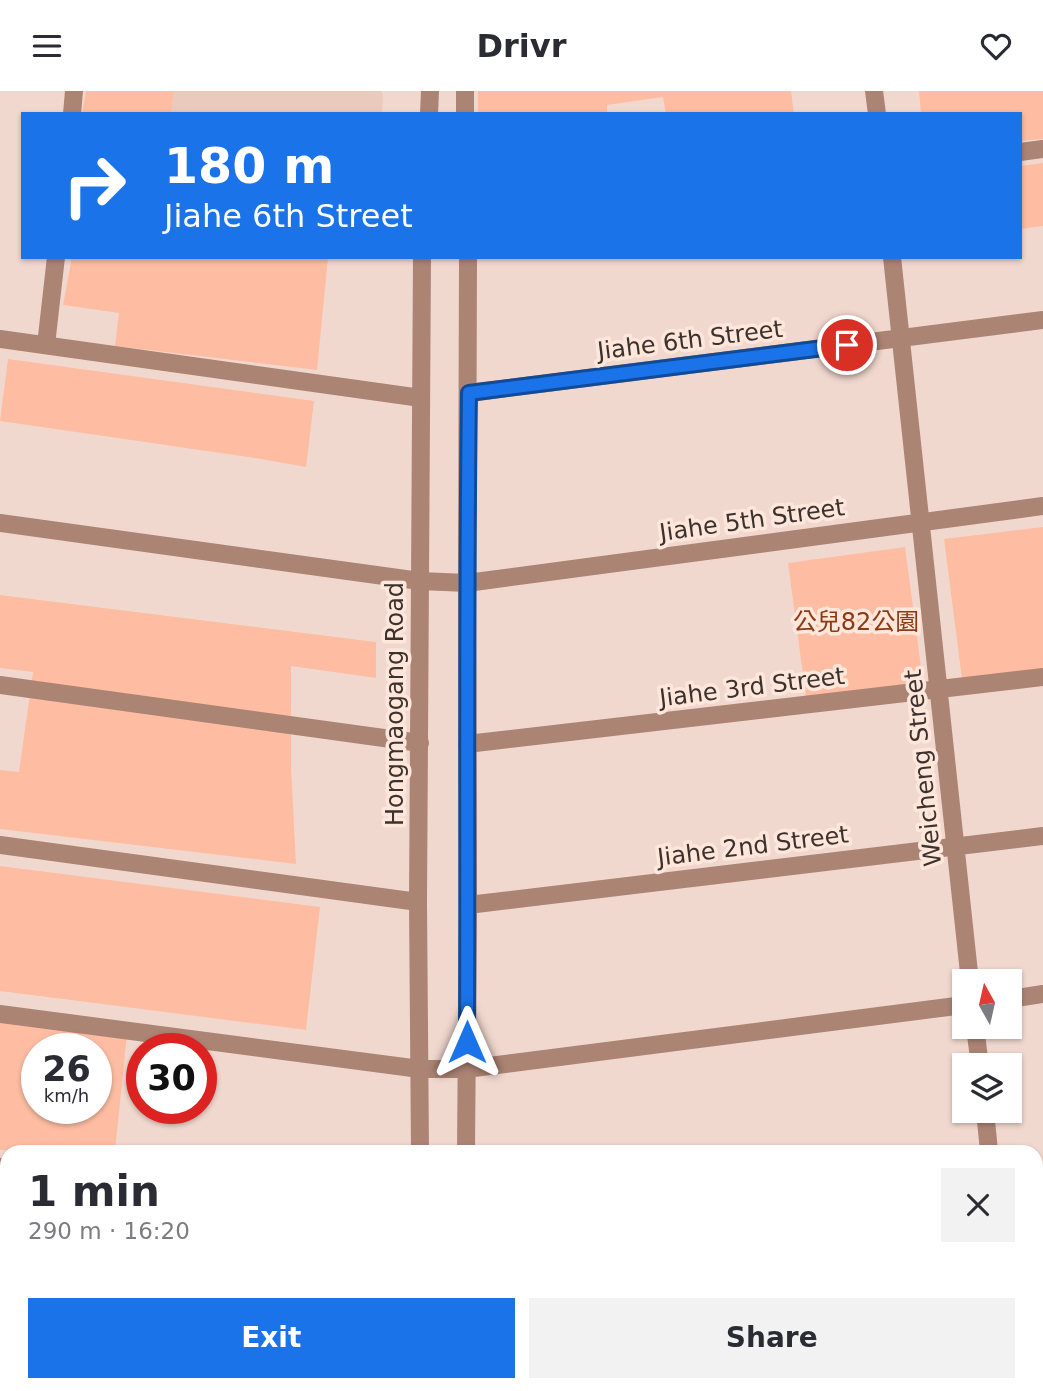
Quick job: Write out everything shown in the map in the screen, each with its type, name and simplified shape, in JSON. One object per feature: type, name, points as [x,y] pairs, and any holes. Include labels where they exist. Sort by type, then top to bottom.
[{"type":"street","points":[[72,112],[74,91]]},
{"type":"street","points":[[429,112],[430,91]]},
{"type":"street","points":[[465,112],[466,91]]},
{"type":"street","points":[[874,91],[877,112]]},
{"type":"street","points":[[1022,152],[1043,149]]},
{"type":"street","points":[[46,345],[56,259]]},
{"type":"street","name":"Hongmaogang Road","points":[[420,1145],[418,902],[422,259]]},
{"type":"street","points":[[466,1145],[468,259]]},
{"type":"street","name":"Weicheng Street","points":[[892,259],[970,969]]},
{"type":"street","name":"Jiahe 6th Street","points":[[469,393],[1043,320]]},
{"type":"street","points":[[0,339],[421,398]]},
{"type":"street","name":"Jiahe 5th Street","points":[[0,523],[420,581],[467,583],[1043,506]]},
{"type":"street","name":"Jiahe 3rd Street","points":[[467,744],[1043,677]]},
{"type":"street","points":[[0,685],[420,743]]},
{"type":"street","name":"Jiahe 2nd Street","points":[[468,905],[1043,836]]},
{"type":"street","points":[[0,845],[418,902]]},
{"type":"street","points":[[1022,997],[1043,994]]},
{"type":"street","points":[[0,1014],[420,1069],[467,1069],[952,1007]]},
{"type":"street","points":[[986,1123],[988,1145]]},
{"type":"shaded area","points":[[174,91],[381,91],[383,94],[382,112],[171,112]]},
{"type":"green space","points":[[86,91],[174,91],[171,112],[82,112]]},
{"type":"green space","points":[[478,91],[791,91],[794,112],[666,112],[663,97],[607,105],[607,112],[478,112]]},
{"type":"green space","points":[[919,91],[1043,91],[1043,139],[1022,141],[1022,112],[921,112]]},
{"type":"green space","points":[[1043,163],[1043,226],[1022,229],[1022,166]]},
{"type":"green space","points":[[72,259],[328,259],[317,370],[115,346],[119,313],[63,305]]},
{"type":"green space","points":[[8,359],[314,401],[306,467],[0,421]]},
{"type":"green space","points":[[1043,527],[1043,668],[962,679],[944,539]]},
{"type":"green space","name":"公兒82公園","points":[[905,547],[923,682],[806,697],[788,563]]},
{"type":"green space","points":[[0,595],[376,642],[376,678],[291,666],[291,767],[296,864],[0,829],[0,770],[19,772],[33,672],[0,668]]},
{"type":"green space","points":[[0,866],[320,907],[306,1030],[0,991]]},
{"type":"green space","points":[[0,1020],[110,1033],[21,1033],[21,1124],[112,1124],[112,1033],[126,1035],[116,1145],[0,1145]]},
{"type":"route","points":[[467,1042],[469,393],[847,345]]}]
